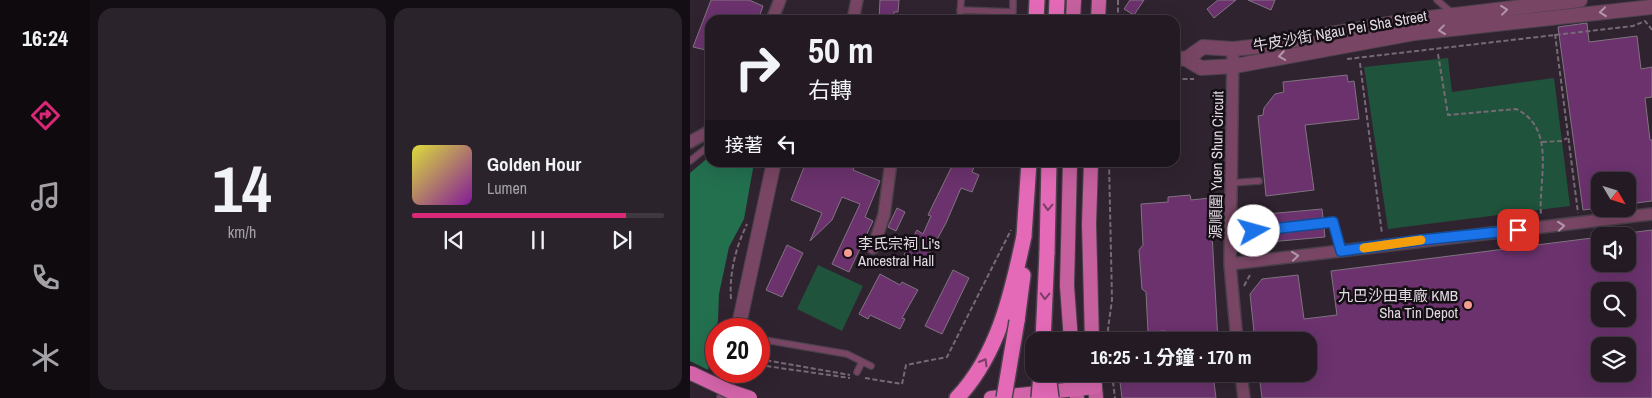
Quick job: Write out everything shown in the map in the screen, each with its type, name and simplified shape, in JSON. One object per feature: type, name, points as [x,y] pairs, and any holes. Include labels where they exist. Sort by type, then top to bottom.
[{"type":"highway","points":[[1036,15],[1038,0]]},
{"type":"highway","points":[[1056,15],[1057,0]]},
{"type":"highway","points":[[957,398],[979,372],[994,342],[1017,270],[1018,232],[1028,167]]},
{"type":"highway","points":[[1044,332],[1049,167]]},
{"type":"highway","points":[[1004,398],[1022,275],[1018,232]]},
{"type":"highway","points":[[690,373],[729,391],[750,398]]},
{"type":"highway","points":[[1039,398],[1040,382]]},
{"type":"highway","points":[[1049,382],[1051,398]]},
{"type":"highway","points":[[991,398],[1076,394],[1095,386]]},
{"type":"main road","points":[[1073,15],[1074,0]]},
{"type":"main road","points":[[1098,15],[1099,0]]},
{"type":"main road","points":[[1070,167],[1068,294],[1070,332]]},
{"type":"main road","points":[[1091,167],[1089,224],[1092,332]]},
{"type":"street","points":[[774,15],[780,0]]},
{"type":"street","points":[[854,15],[857,0]]},
{"type":"street","name":"牛皮沙街 Ngau Pei Sha Street","points":[[1180,59],[1204,47],[1233,49],[1580,0]]},
{"type":"street","name":"牛皮沙街 Ngau Pei Sha Street","points":[[1180,59],[1201,68],[1235,66],[1414,33],[1652,7]]},
{"type":"street","name":"源順圍 Yuen Shun Circuit","points":[[1233,49],[1235,66],[1230,183],[1230,264],[1236,332]]},
{"type":"street","points":[[690,142],[705,134]]},
{"type":"street","points":[[740,318],[773,167]]},
{"type":"street","points":[[873,248],[884,215],[890,167]]},
{"type":"street","points":[[1230,264],[1253,266],[1421,240],[1652,214]]},
{"type":"street","points":[[1242,382],[1244,398]]},
{"type":"street","points":[[724,398],[727,383]]},
{"type":"lane","points":[[960,15],[961,0]]},
{"type":"lane","points":[[960,10],[1013,12],[1013,0]]},
{"type":"lane","points":[[1437,0],[1456,16]]},
{"type":"lane","points":[[690,161],[705,149]]},
{"type":"lane","points":[[1230,183],[1259,181]]},
{"type":"lane","points":[[1253,266],[1254,231],[1333,222],[1341,251]]},
{"type":"lane","points":[[770,341],[847,354],[871,366]]},
{"type":"lane","points":[[856,374],[862,362]]},
{"type":"path","points":[[1112,14],[1118,15],[1118,0]]},
{"type":"path","points":[[1340,60],[1633,26],[1645,21],[1652,30]]},
{"type":"path","points":[[1555,34],[1578,214]]},
{"type":"path","points":[[1438,54],[1448,115],[1516,109],[1525,114],[1535,126],[1542,142],[1544,162],[1540,204],[1541,218]]},
{"type":"path","points":[[1360,63],[1383,236]]},
{"type":"path","points":[[1180,79],[1198,79]]},
{"type":"path","points":[[1542,142],[1562,141],[1567,138]]},
{"type":"path","points":[[1108,332],[1112,300],[1109,167]]},
{"type":"path","points":[[864,378],[902,384],[906,365],[947,357],[1018,232]]},
{"type":"path","points":[[1242,290],[1253,266]]},
{"type":"path","points":[[770,361],[856,374]]},
{"type":"path","points":[[770,367],[852,379]]},
{"type":"path","points":[[1113,382],[1115,398]]},
{"type":"green space","points":[[1448,58],[1452,92],[1554,78],[1570,206],[1388,229],[1364,67]]},
{"type":"green space","points":[[705,160],[705,167],[753,167],[744,219],[729,247],[719,294],[718,318],[705,318],[705,368],[690,361],[690,173]]},
{"type":"green space","points":[[818,265],[863,286],[842,331],[797,309]]},
{"type":"building","points":[[711,0],[749,0],[763,6],[760,15],[705,15]]},
{"type":"building","points":[[880,0],[899,0],[898,12],[894,12],[894,15],[879,15]]},
{"type":"building","points":[[1130,0],[1144,0],[1134,15],[1124,9]]},
{"type":"building","points":[[1218,0],[1236,0],[1214,18],[1207,9]]},
{"type":"building","points":[[1248,0],[1275,0],[1271,10]]},
{"type":"building","points":[[705,16],[705,50],[693,47]]},
{"type":"building","points":[[1587,23],[1589,42],[1637,36],[1641,69],[1652,67],[1652,97],[1645,98],[1650,140],[1652,140],[1652,201],[1636,203],[1636,172],[1591,172],[1591,209],[1583,210],[1558,27]]},
{"type":"building","points":[[1347,75],[1348,82],[1354,81],[1359,119],[1305,125],[1314,190],[1266,196],[1258,116],[1263,115],[1264,108],[1275,94],[1284,92],[1283,82]]},
{"type":"building","points":[[804,167],[854,167],[853,170],[880,181],[865,217],[873,221],[849,272],[832,264],[860,204],[842,197],[832,220],[810,241],[822,213],[791,200]]},
{"type":"building","points":[[952,167],[974,167],[972,172],[979,175],[972,192],[961,188],[946,223],[923,265],[904,255],[917,230],[923,234],[931,216],[928,215]]},
{"type":"building","points":[[1190,195],[1191,200],[1210,198],[1217,332],[1148,332],[1146,292],[1142,289],[1139,250],[1143,245],[1141,204],[1168,202],[1168,197]]},
{"type":"building","points":[[897,208],[905,212],[896,231],[888,227]]},
{"type":"building","points":[[1322,209],[1323,218],[1257,226],[1256,215]]},
{"type":"building","points":[[1324,228],[1325,237],[1258,243],[1259,235]]},
{"type":"building","name":"九巴沙田車廠 KMB Sha Tin Depot","points":[[1652,230],[1652,398],[1262,398],[1260,382],[1317,382],[1317,332],[1254,332],[1250,294],[1262,279],[1298,275],[1304,319],[1337,315],[1331,271],[1591,238],[1591,272],[1636,272],[1636,232]]},
{"type":"building","points":[[787,245],[803,253],[782,297],[766,290]]},
{"type":"building","points":[[953,270],[969,278],[942,334],[925,326]]},
{"type":"building","points":[[880,274],[900,285],[902,282],[918,290],[902,318],[905,319],[900,329],[870,315],[868,319],[859,314]]},
{"type":"building","points":[[1120,382],[1214,382],[1216,398],[1122,398]]},
{"type":"slow traffic","points":[[1364,248],[1421,240]]},
{"type":"place","name":"李氏宗祠 Li's Ancestral Hall","points":[[848,253]]},
{"type":"place","name":"九巴沙田車廠 KMB Sha Tin Depot","points":[[1468,305]]},
{"type":"route","points":[[1254,231],[1333,222],[1341,251],[1518,230]]}]
